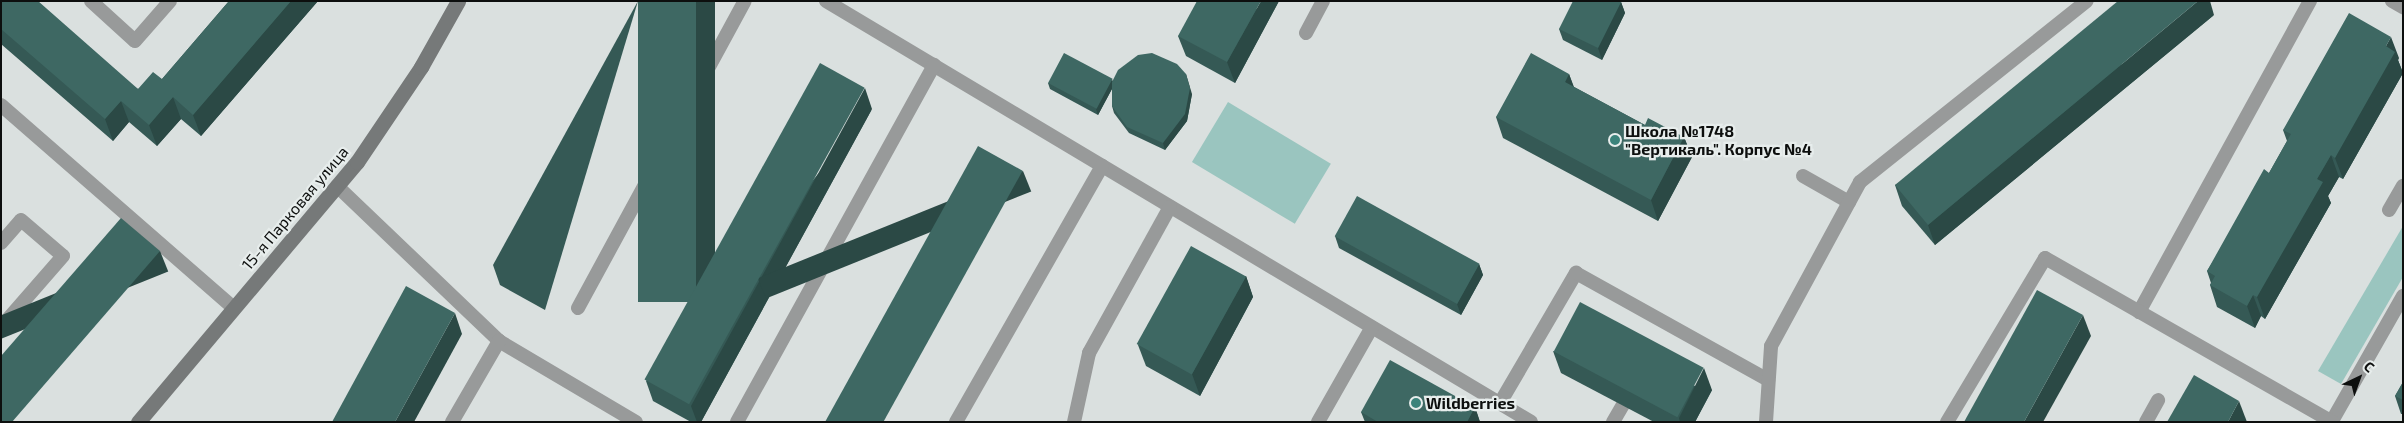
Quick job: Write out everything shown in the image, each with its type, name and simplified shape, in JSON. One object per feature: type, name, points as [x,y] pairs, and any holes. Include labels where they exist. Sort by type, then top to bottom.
[{"type":"street","name":"15-я Парковая улица","points":[[138,422],[357,162],[421,67],[458,1]]},
{"type":"lane","points":[[90,1],[135,41],[170,1]]},
{"type":"lane","points":[[578,308],[745,1]]},
{"type":"lane","points":[[826,1],[1530,422]]},
{"type":"lane","points":[[1306,33],[1323,1]]},
{"type":"lane","points":[[1766,422],[1771,346],[1860,182],[2087,1]]},
{"type":"lane","points":[[2139,312],[2310,1]]},
{"type":"lane","points":[[2392,1],[2403,7]]},
{"type":"lane","points":[[737,422],[934,65]]},
{"type":"lane","points":[[1,105],[234,308]]},
{"type":"lane","points":[[956,422],[1102,166]]},
{"type":"lane","points":[[1803,176],[1849,202]]},
{"type":"lane","points":[[337,186],[499,341],[636,422]]},
{"type":"lane","points":[[2389,210],[2403,186]]},
{"type":"lane","points":[[1074,422],[1089,353],[1170,206]]},
{"type":"lane","points":[[1,243],[21,220],[64,256],[1,327]]},
{"type":"lane","points":[[1947,422],[2045,258],[2332,421],[2403,296]]},
{"type":"lane","points":[[1500,403],[1576,273],[1768,380]]},
{"type":"lane","points":[[1318,422],[1372,327]]},
{"type":"lane","points":[[452,422],[499,341]]},
{"type":"lane","points":[[2146,422],[2158,400]]},
{"type":"lane","points":[[1613,422],[1623,405]]},
{"type":"shaded area","points":[[1228,102],[1331,164],[1295,224],[1192,162]]},
{"type":"shaded area","points":[[2403,226],[2403,277],[2341,384],[2318,371]]},
{"type":"building","points":[[1,1],[38,1],[138,89],[153,72],[162,79],[229,1],[291,1],[193,115],[173,97],[149,125],[121,101],[105,119],[1,29]]},
{"type":"building","points":[[638,1],[696,1],[696,302],[638,302]]},
{"type":"building","points":[[1197,1],[1261,1],[1227,62],[1178,36]]},
{"type":"building","points":[[1573,1],[1621,2],[1598,48],[1559,29]]},
{"type":"building","points":[[2118,1],[2198,1],[1928,225],[1895,185]]},
{"type":"building","points":[[2349,13],[2391,37],[2386,46],[2395,52],[2335,158],[2331,155],[2317,179],[2323,182],[2257,297],[2253,295],[2247,306],[2210,285],[2215,276],[2207,271],[2264,169],[2269,173],[2291,134],[2283,130]]},
{"type":"building","points":[[1064,53],[1113,79],[1097,109],[1048,83]]},
{"type":"building","points":[[1152,53],[1177,64],[1186,74],[1190,88],[1185,114],[1163,143],[1127,127],[1112,106],[1112,82],[1118,70],[1138,55]]},
{"type":"building","points":[[1531,53],[1569,74],[1565,82],[1645,125],[1648,118],[1684,137],[1651,200],[1496,117]]},
{"type":"building","points":[[820,63],[865,88],[689,404],[644,380]]},
{"type":"building","points":[[978,146],[1023,171],[883,422],[825,422]]},
{"type":"building","points":[[1357,196],[1479,264],[1457,304],[1335,236]]},
{"type":"building","points":[[121,218],[160,251],[12,422],[1,422],[1,356]]},
{"type":"building","points":[[1191,246],[1246,277],[1192,375],[1137,344]]},
{"type":"building","points":[[406,286],[455,313],[395,422],[332,422]]},
{"type":"building","points":[[2037,290],[2083,315],[2024,422],[1964,422]]},
{"type":"building","points":[[1580,302],[1704,368],[1677,417],[1554,351]]},
{"type":"building","points":[[1390,360],[1475,407],[1467,422],[1378,422],[1361,412]]},
{"type":"building","points":[[2194,375],[2239,401],[2228,422],[2167,422]]},
{"type":"building","points":[[2403,382],[2403,400],[2395,396]]},
{"type":"place","name":"Школа №1748 \"Вертикаль\". Корпус №4","points":[[1615,140]]},
{"type":"place","name":"Wildberries","points":[[1416,403]]}]
